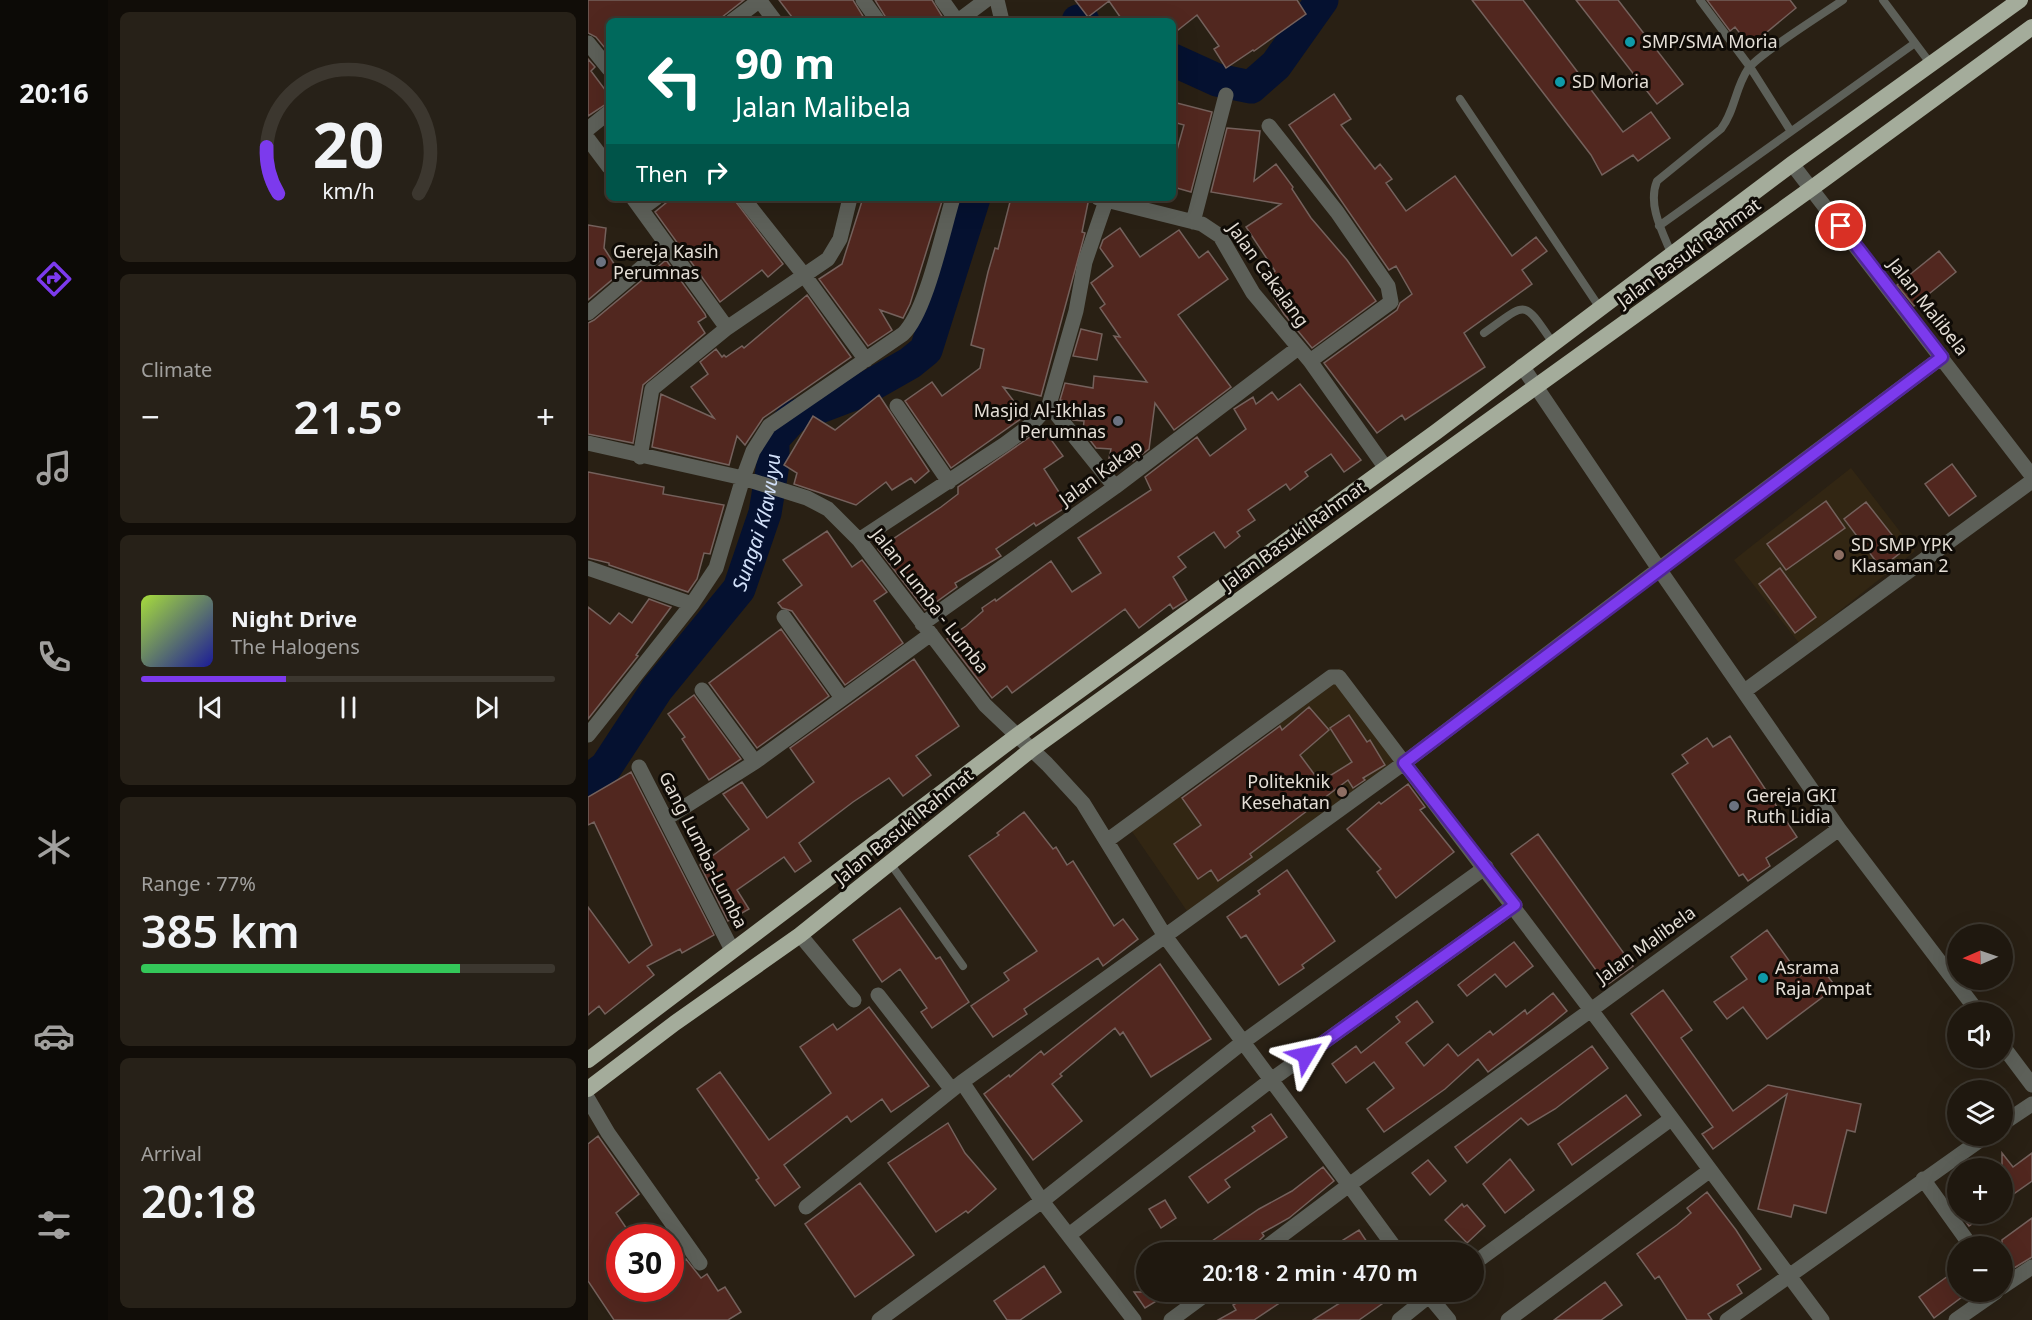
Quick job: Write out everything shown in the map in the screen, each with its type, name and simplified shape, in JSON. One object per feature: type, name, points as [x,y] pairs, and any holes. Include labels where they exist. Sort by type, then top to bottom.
[{"type":"highway","name":"Jalan Basuki Rahmat","points":[[588,1060],[1017,735],[1601,309],[1792,164],[2020,0]]},
{"type":"highway","name":"Jalan Basuki Rahmat","points":[[588,1089],[675,1023],[800,935],[1032,749],[1812,189],[2032,27]]},
{"type":"highway","points":[[1268,554],[1280,570]]},
{"type":"highway","points":[[660,1005],[675,1023]]},
{"type":"street","points":[[736,18],[760,0],[773,18]]},
{"type":"street","points":[[863,0],[876,18]]},
{"type":"street","points":[[942,0],[956,18]]},
{"type":"street","points":[[962,18],[986,0]]},
{"type":"street","points":[[997,0],[1001,18]]},
{"type":"street","points":[[588,43],[606,65]]},
{"type":"street","points":[[1193,222],[1226,95]]},
{"type":"street","points":[[588,129],[606,114]]},
{"type":"street","points":[[1269,126],[1337,212],[1388,286],[1392,298],[1391,303],[1310,361]]},
{"type":"street","points":[[588,139],[606,163]]},
{"type":"street","name":"Jalan Malibela","points":[[1792,164],[2032,476]]},
{"type":"street","points":[[745,201],[804,274],[866,360]]},
{"type":"street","points":[[640,457],[652,388],[727,328],[828,258],[835,250],[849,201]]},
{"type":"street","points":[[588,735],[692,604],[720,558],[753,451],[769,426],[903,334],[915,318],[952,201]]},
{"type":"street","points":[[860,540],[1005,444],[1033,423],[1049,405],[1076,311],[1085,262],[1103,201]]},
{"type":"street","name":"Jalan Cakalang","points":[[1112,201],[1209,227],[1218,237],[1220,236],[1253,293],[1310,361],[1385,467]]},
{"type":"street","points":[[637,203],[727,328]]},
{"type":"street","points":[[588,313],[667,246]]},
{"type":"street","name":"Jalan Kakap","points":[[667,818],[755,762],[842,698],[926,629],[1298,348]]},
{"type":"street","points":[[806,1207],[957,1086],[1404,763],[1942,357]]},
{"type":"street","points":[[1522,366],[1659,569],[1746,690],[1839,830],[1970,1002]]},
{"type":"street","points":[[1049,405],[1115,487]]},
{"type":"street","points":[[897,406],[949,482]]},
{"type":"street","name":"Jalan Lumba - Lumba","points":[[588,443],[640,457],[746,479],[807,498],[828,509],[860,540],[985,705],[1032,749],[1083,804],[1108,840],[1165,936],[1391,1242]]},
{"type":"street","points":[[1746,690],[2032,481]]},
{"type":"street","points":[[588,569],[692,604]]},
{"type":"street","points":[[784,617],[842,698]]},
{"type":"street","name":"Jalan Malibela","points":[[1108,840],[1333,676],[1340,677],[1515,905],[1591,1010],[1839,830]]},
{"type":"street","points":[[702,690],[755,762]]},
{"type":"street","name":"Gang Lumba-Lumba","points":[[639,767],[667,818],[732,950]]},
{"type":"street","points":[[879,1320],[1042,1201],[1243,1042],[1486,867]]},
{"type":"street","points":[[1069,1235],[1271,1080],[1515,905]]},
{"type":"street","points":[[800,935],[854,1000]]},
{"type":"street","points":[[878,995],[957,1086],[1134,1320]]},
{"type":"street","points":[[1273,1242],[1591,1010],[1822,1320]]},
{"type":"street","points":[[2013,1057],[2030,1076]]},
{"type":"street","points":[[588,1100],[700,1263]]},
{"type":"street","points":[[2013,1117],[2032,1104]]},
{"type":"street","points":[[1484,1256],[1671,1119]]},
{"type":"street","points":[[1727,1320],[1971,1146]]},
{"type":"street","points":[[1508,1320],[1709,1171]]},
{"type":"street","points":[[1923,1179],[1964,1236]]},
{"type":"street","points":[[2013,1280],[2032,1268]]},
{"type":"street","points":[[1171,1320],[1195,1302]]},
{"type":"street","points":[[1398,1320],[1419,1302]]},
{"type":"street","points":[[1436,1302],[1449,1320]]},
{"type":"street","points":[[1956,1320],[1982,1302]]},
{"type":"lane","points":[[1700,0],[1749,67],[1790,130]]},
{"type":"lane","points":[[1673,255],[1659,225],[1655,200],[1657,181],[1721,129],[1729,119],[1749,67],[1843,0]]},
{"type":"lane","points":[[1883,0],[1930,63]]},
{"type":"lane","points":[[1659,225],[1915,43]]},
{"type":"lane","points":[[1460,99],[1601,309]]},
{"type":"lane","points":[[1484,333],[1518,310],[1526,309],[1532,313],[1553,343]]},
{"type":"lane","points":[[890,863],[963,966]]},
{"type":"shaded area","name":"SD SMP YPK Klasaman 2","points":[[1851,468],[1915,551],[1799,643],[1734,560]],"holes":[[[1825,501],[1845,528],[1786,570],[1767,543]],[[1866,502],[1903,550],[1881,568],[1844,520]],[[1780,568],[1816,616],[1795,633],[1759,584]]]},
{"type":"shaded area","name":"Politeknik Kesehatan","points":[[1340,668],[1403,759],[1187,911],[1124,820]],"holes":[[[1309,707],[1328,730],[1289,724]],[[1277,723],[1295,746],[1269,766],[1251,743]],[[1370,741],[1384,765],[1352,752]],[[1249,746],[1265,771],[1196,819],[1180,795]],[[1299,753],[1329,795],[1251,853]],[[1353,762],[1366,781],[1354,789],[1341,769]],[[1225,821],[1252,857],[1239,867],[1212,831]],[[1195,830],[1193,872],[1174,843]],[[1226,855],[1236,869],[1218,881],[1208,867]]]},
{"type":"building","points":[[588,0],[744,0],[721,18],[606,18],[606,49],[596,37],[588,33]]},
{"type":"building","points":[[779,0],[853,0],[864,18],[793,18]]},
{"type":"building","points":[[875,0],[932,0],[943,18],[886,18]]},
{"type":"building","points":[[1075,0],[1297,0],[1306,14],[1226,68],[1214,49],[1219,46],[1197,15],[1176,32],[1176,18],[1121,18],[1109,1],[1088,17]]},
{"type":"building","points":[[1472,0],[1523,0],[1623,132],[1651,112],[1670,138],[1638,161],[1633,155],[1602,175],[1591,155]]},
{"type":"building","name":"SMP/SMA Moria","points":[[1576,0],[1618,0],[1683,84],[1657,104]]},
{"type":"building","points":[[1707,0],[1790,0],[1796,8],[1750,46],[1735,27],[1730,31]]},
{"type":"building","points":[[588,59],[595,67],[591,71],[606,91],[606,104],[588,116]]},
{"type":"building","points":[[1334,94],[1351,119],[1341,125],[1375,169],[1380,164],[1392,179],[1386,183],[1406,211],[1455,176],[1512,256],[1536,237],[1547,251],[1522,270],[1532,284],[1464,333],[1485,367],[1405,420],[1402,415],[1377,433],[1324,363],[1397,310],[1400,303],[1412,294],[1396,266],[1389,270],[1289,125]]},
{"type":"building","points":[[1176,103],[1212,112],[1191,192],[1176,188],[1176,153],[1184,125],[1176,123]]},
{"type":"building","points":[[1227,128],[1260,131],[1254,181],[1276,164],[1311,218],[1347,260],[1376,301],[1312,348],[1274,298],[1276,297],[1264,279],[1275,271],[1246,227],[1281,204],[1211,192]]},
{"type":"building","points":[[668,201],[735,201],[783,264],[768,277],[762,270],[720,302],[655,212]]},
{"type":"building","points":[[862,201],[942,201],[910,304],[903,318],[880,310],[892,330],[868,346],[819,279],[842,264]]},
{"type":"building","points":[[1010,201],[1088,201],[1082,232],[1085,233],[1041,396],[1003,387],[1025,416],[951,468],[905,401],[932,382],[942,396],[980,368],[984,349],[971,345],[988,272],[995,248],[998,249]]},
{"type":"building","name":"Gereja Kasih Perumnas","points":[[588,225],[606,228],[604,248],[620,273],[588,300]]},
{"type":"building","points":[[1120,228],[1140,257],[1179,230],[1199,258],[1208,251],[1228,279],[1178,315],[1231,387],[1174,430],[1155,403],[1149,449],[1133,461],[1109,458],[1111,449],[1096,448],[1083,431],[1084,421],[1073,420],[1064,408],[1065,401],[1060,400],[1065,383],[1093,388],[1094,376],[1147,382],[1114,336],[1120,337],[1100,308],[1105,304],[1091,283],[1113,266],[1100,248],[1103,240]]},
{"type":"building","points":[[1939,251],[1956,272],[1914,306],[1897,285]]},
{"type":"building","points":[[666,260],[705,314],[706,317],[698,322],[705,333],[643,385],[633,443],[588,434],[588,323]]},
{"type":"building","points":[[807,295],[851,357],[763,418],[745,445],[737,436],[729,465],[652,447],[661,394],[714,418],[691,387],[708,374],[700,362],[716,349],[722,357],[724,355],[726,357],[742,346],[744,348]]},
{"type":"building","points":[[1081,329],[1102,334],[1097,360],[1073,356]]},
{"type":"building","points":[[1300,384],[1361,460],[1344,472],[1331,454],[1305,472],[1308,476],[1290,490],[1286,484],[1248,510],[1255,520],[1237,532],[1240,536],[1225,548],[1214,532],[1178,557],[1186,567],[1173,577],[1187,600],[1173,609],[1170,604],[1139,628],[1125,609],[1012,693],[1007,686],[992,698],[947,639],[983,611],[982,608],[995,599],[996,601],[1051,561],[1072,592],[1101,573],[1078,538],[1151,490],[1145,477],[1197,437],[1210,456],[1246,429],[1234,409],[1253,397],[1256,404],[1272,392],[1278,400]]},
{"type":"building","points":[[879,395],[929,471],[915,483],[911,478],[892,490],[886,482],[856,505],[794,484],[797,473],[784,465],[813,416],[835,430]]},
{"type":"building","points":[[1037,432],[1039,435],[1047,434],[1063,456],[1044,469],[1068,506],[1036,526],[1034,523],[996,549],[1001,556],[955,583],[957,587],[925,610],[878,549],[941,507],[958,494],[958,487]]},
{"type":"building","points":[[1952,464],[1976,496],[1949,516],[1925,484]]},
{"type":"building","points":[[588,472],[664,487],[663,494],[724,505],[710,554],[704,553],[697,579],[688,592],[609,565],[609,563],[588,558]]},
{"type":"building","points":[[1826,501],[1845,528],[1786,570],[1767,544]]},
{"type":"building","points":[[1866,502],[1904,550],[1881,568],[1844,519]]},
{"type":"building","points":[[827,531],[852,567],[862,560],[887,592],[874,601],[903,643],[845,685],[792,611],[782,608],[778,603],[802,585],[783,560]]},
{"type":"building","points":[[1780,568],[1816,617],[1795,633],[1759,584]]},
{"type":"building","points":[[649,599],[671,607],[636,655],[638,656],[588,719],[588,607],[610,624],[619,613],[632,623]]},
{"type":"building","points":[[781,629],[829,696],[757,748],[709,683]]},
{"type":"building","points":[[914,659],[959,726],[916,756],[931,775],[903,796],[889,778],[853,802],[799,843],[811,861],[795,872],[784,857],[737,890],[749,909],[728,921],[700,865],[749,829],[723,794],[742,782],[767,818],[814,782],[790,748]]},
{"type":"building","points":[[694,695],[741,759],[709,780],[682,739],[685,737],[668,714]]},
{"type":"building","points":[[1309,707],[1329,730],[1300,755],[1320,782],[1352,762],[1330,728],[1349,715],[1367,742],[1370,740],[1385,765],[1363,778],[1365,780],[1353,788],[1348,780],[1250,854],[1252,857],[1218,881],[1211,870],[1198,879],[1174,844],[1201,825],[1182,798],[1280,726],[1282,730]]},
{"type":"building","name":"Gereja GKI Ruth Lidia","points":[[1730,736],[1797,837],[1766,858],[1770,866],[1748,881],[1743,874],[1739,876],[1672,774],[1688,763],[1682,755],[1707,738],[1713,747]]},
{"type":"building","points":[[631,772],[714,935],[682,953],[680,949],[647,966],[654,975],[605,1014],[599,1006],[588,1015],[588,907],[629,963],[652,945],[594,822],[588,825],[588,797]]},
{"type":"building","points":[[1408,784],[1425,807],[1420,810],[1454,852],[1396,898],[1377,872],[1381,869],[1347,829],[1379,802],[1381,804]]},
{"type":"building","points":[[1024,812],[1053,849],[1056,847],[1067,865],[1073,861],[1114,926],[1123,919],[1138,939],[1103,966],[1098,958],[1024,1009],[1027,1014],[993,1037],[971,1006],[1009,980],[1004,973],[1037,951],[969,856],[999,835],[997,833]]},
{"type":"building","points":[[1538,834],[1633,966],[1607,985],[1511,854]]},
{"type":"building","points":[[1287,870],[1335,941],[1302,965],[1304,968],[1279,985],[1246,935],[1241,938],[1227,917],[1260,894],[1258,891]]},
{"type":"building","points":[[900,908],[936,959],[940,957],[969,1002],[932,1028],[921,1012],[927,1008],[900,969],[882,982],[853,940]]},
{"type":"building","name":"Asrama Raja Ampat","points":[[1767,930],[1800,976],[1818,963],[1836,987],[1767,1039],[1743,1007],[1727,1019],[1714,1002],[1747,979],[1731,957]]},
{"type":"building","points":[[1514,942],[1533,966],[1506,987],[1495,974],[1467,996],[1458,985]]},
{"type":"building","points":[[1160,964],[1211,1039],[1151,1077],[1123,1032],[1120,1035],[1115,1028],[1060,1074],[1062,1076],[1052,1084],[1082,1121],[1033,1160],[984,1094],[1009,1075],[1010,1077],[1041,1051],[1044,1055]]},
{"type":"building","points":[[1663,990],[1692,1030],[1681,1038],[1733,1111],[1768,1085],[1861,1104],[1855,1132],[1847,1130],[1826,1213],[1794,1205],[1791,1217],[1758,1209],[1787,1094],[1713,1149],[1702,1134],[1713,1127],[1631,1014]]},
{"type":"building","points":[[1553,993],[1567,1011],[1550,1025],[1488,1072],[1478,1059],[1445,1089],[1384,1132],[1367,1109],[1394,1088],[1374,1062],[1346,1083],[1332,1064],[1356,1046],[1361,1053],[1400,1022],[1396,1017],[1417,1001],[1433,1022],[1406,1043],[1424,1066],[1448,1044],[1458,1056],[1490,1031],[1493,1035],[1525,1010],[1527,1014]]},
{"type":"building","points":[[869,1007],[929,1086],[891,1112],[882,1099],[851,1122],[847,1116],[784,1165],[800,1187],[775,1206],[756,1180],[759,1178],[697,1089],[720,1072],[769,1140],[831,1093],[800,1047],[833,1024],[837,1030]]},
{"type":"building","points":[[1592,1046],[1608,1068],[1555,1109],[1528,1125],[1521,1118],[1467,1163],[1455,1147]]},
{"type":"building","points":[[1626,1095],[1641,1115],[1572,1165],[1558,1144]]},
{"type":"building","points":[[1271,1114],[1287,1137],[1225,1180],[1230,1187],[1208,1203],[1189,1177],[1255,1131],[1252,1127]]},
{"type":"building","points":[[948,1123],[965,1153],[996,1189],[968,1213],[966,1211],[936,1232],[888,1163]]},
{"type":"building","points":[[598,1136],[639,1194],[616,1213],[623,1224],[606,1224],[606,1302],[684,1302],[684,1260],[686,1259],[701,1278],[707,1274],[718,1291],[725,1287],[741,1312],[728,1320],[614,1320],[588,1281],[588,1144]]},
{"type":"building","points":[[2032,1153],[2032,1181],[2013,1194],[2013,1167]]},
{"type":"building","points":[[1510,1159],[1534,1190],[1505,1213],[1483,1184]]},
{"type":"building","points":[[1428,1160],[1446,1181],[1430,1195],[1412,1173]]},
{"type":"building","points":[[1323,1167],[1334,1181],[1289,1218],[1262,1233],[1264,1236],[1258,1242],[1211,1242],[1259,1209],[1292,1191]]},
{"type":"building","points":[[860,1183],[914,1255],[855,1297],[805,1224]]},
{"type":"building","points":[[1707,1192],[1736,1230],[1761,1269],[1737,1285],[1742,1293],[1708,1314],[1712,1320],[1687,1320],[1659,1276],[1655,1279],[1637,1254],[1691,1213],[1687,1208]]},
{"type":"building","points":[[1165,1200],[1176,1218],[1161,1228],[1149,1209]]},
{"type":"building","points":[[1462,1204],[1464,1207],[1467,1205],[1485,1226],[1466,1242],[1445,1220]]},
{"type":"building","points":[[2032,1218],[2032,1257],[2014,1268],[2013,1236],[2007,1236]]},
{"type":"building","points":[[1359,1230],[1367,1242],[1340,1242]]},
{"type":"building","points":[[1044,1266],[1061,1292],[1020,1320],[1007,1320],[994,1301]]},
{"type":"building","points":[[1947,1277],[1947,1302],[1955,1302],[1934,1318],[1919,1297]]},
{"type":"building","points":[[1605,1282],[1622,1305],[1601,1320],[1554,1320]]},
{"type":"building","points":[[1141,1302],[1155,1302],[1145,1308]]},
{"type":"building","points":[[1238,1302],[1281,1302],[1254,1320],[1218,1320],[1236,1310],[1233,1305]]},
{"type":"building","points":[[1341,1302],[1385,1302],[1359,1320],[1313,1320]]},
{"type":"waterway","name":"Sungai Klawuyu","points":[[1176,61],[1217,80],[1251,87],[1276,65],[1322,0]]},
{"type":"waterway","name":"Sungai Klawuyu","points":[[588,781],[606,767],[657,689],[739,589],[765,513],[773,464],[773,439],[793,417],[859,392],[910,363],[926,350],[973,201]]},
{"type":"place","name":"SMP/SMA Moria","points":[[1630,42]]},
{"type":"place","name":"SD Moria","points":[[1560,82]]},
{"type":"place","name":"Gereja Kasih Perumnas","points":[[601,262]]},
{"type":"place","name":"Masjid Al-Ikhlas Perumnas","points":[[1118,421]]},
{"type":"place","name":"SD SMP YPK Klasaman 2","points":[[1839,555]]},
{"type":"place","name":"Politeknik Kesehatan","points":[[1342,792]]},
{"type":"place","name":"Gereja GKI Ruth Lidia","points":[[1734,806]]},
{"type":"place","name":"Asrama Raja Ampat","points":[[1763,978]]},
{"type":"route","points":[[1306,1055],[1515,905],[1404,763],[1942,357],[1841,226]]}]
